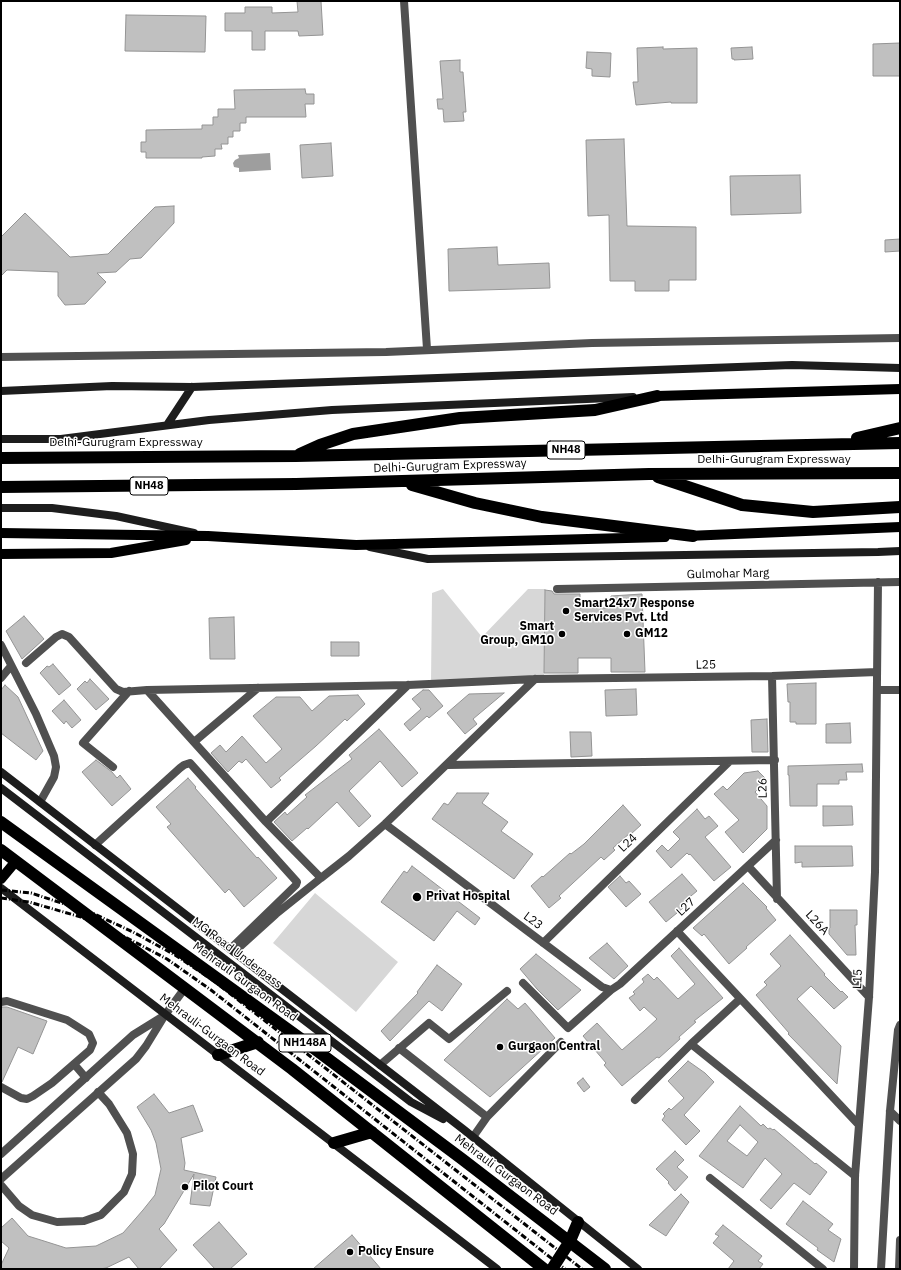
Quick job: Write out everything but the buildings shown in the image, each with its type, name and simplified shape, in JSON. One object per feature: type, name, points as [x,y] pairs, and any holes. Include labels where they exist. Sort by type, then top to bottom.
[{"type":"highway","points":[[296,456],[320,445],[353,434],[460,418],[595,410],[657,396]]},
{"type":"highway","points":[[837,444],[900,428]]},
{"type":"highway","name":"Delhi-Gurugram Expressway","points":[[1,458],[296,456],[900,442]]},
{"type":"highway","name":"Delhi-Gurugram Expressway","points":[[1,487],[400,482],[649,474],[900,473]]},
{"type":"highway","points":[[649,474],[742,505],[813,512],[900,507]]},
{"type":"highway","points":[[400,482],[482,504],[542,517],[693,536]]},
{"type":"highway","name":"Mehrauli Gurgaon Road","points":[[1,822],[310,1046],[606,1269]]},
{"type":"highway","name":"NH148A","points":[[1,850],[258,1042],[544,1269]]},
{"type":"highway","points":[[218,1055],[258,1042]]},
{"type":"highway","points":[[334,1143],[372,1132]]},
{"type":"highway","points":[[552,1269],[570,1241],[578,1222]]},
{"type":"main road","points":[[1,391],[112,386],[192,387],[784,366],[900,368]]},
{"type":"main road","points":[[167,425],[192,387]]},
{"type":"main road","points":[[1,439],[61,439],[209,420],[332,410],[657,396],[900,389]]},
{"type":"main road","points":[[1,508],[52,508],[116,516],[208,536]]},
{"type":"main road","points":[[1,533],[208,536],[356,545],[693,536],[900,527]]},
{"type":"main road","points":[[1,554],[111,554],[208,536]]},
{"type":"main road","points":[[356,545],[428,559],[862,553],[900,551]]},
{"type":"main road","points":[[1,772],[463,1129],[638,1269]]},
{"type":"main road","name":"MG Road Underpass","points":[[1,788],[411,1102],[463,1129]]},
{"type":"main road","points":[[1,879],[16,861]]},
{"type":"main road","name":"Mehrauli-Gurgaon Road","points":[[1,888],[496,1269]]},
{"type":"street","points":[[404,1],[427,349]]},
{"type":"street","points":[[1,357],[386,352],[427,349],[592,343],[900,338]]},
{"type":"street","points":[[878,582],[877,690],[900,690]]},
{"type":"street","name":"Gulmohar Marg","points":[[556,589],[900,582]]},
{"type":"street","points":[[26,663],[56,637],[62,634],[69,637],[116,689],[123,692],[129,691]]},
{"type":"street","points":[[1,645],[36,714],[54,756],[56,767],[54,777],[40,802]]},
{"type":"street","points":[[1,678],[11,666]]},
{"type":"street","name":"L25","points":[[129,691],[408,685],[535,679],[772,676],[877,672]]},
{"type":"street","name":"L26","points":[[772,676],[778,899]]},
{"type":"street","points":[[232,951],[349,856],[385,824],[535,679]]},
{"type":"street","points":[[266,822],[408,685]]},
{"type":"street","points":[[194,742],[258,688]]},
{"type":"street","points":[[147,690],[266,822],[321,878]]},
{"type":"street","name":"L15","points":[[854,1269],[855,1176],[869,997],[875,872],[877,690]]},
{"type":"street","points":[[113,767],[83,743],[129,691]]},
{"type":"street","points":[[447,765],[775,760]]},
{"type":"street","name":"L24","points":[[543,943],[730,761]]},
{"type":"street","points":[[95,845],[180,768],[190,763],[297,882],[296,885],[232,951]]},
{"type":"street","name":"L23","points":[[385,824],[602,987],[611,990]]},
{"type":"street","name":"L27","points":[[523,983],[568,1028],[611,990],[620,984],[776,840]]},
{"type":"street","name":"L26A","points":[[748,866],[869,997]]},
{"type":"street","points":[[677,931],[858,1124]]},
{"type":"street","points":[[1,1179],[136,1059],[185,988]]},
{"type":"street","points":[[380,1065],[429,1023],[449,1039],[507,991]]},
{"type":"street","points":[[635,1100],[691,1044],[740,999]]},
{"type":"street","points":[[1,1002],[7,1000],[67,1020],[89,1034],[93,1043],[90,1050],[52,1083],[27,1099],[15,1096],[1,1087]]},
{"type":"street","points":[[1,1154],[133,1035],[165,1015]]},
{"type":"street","points":[[881,1269],[890,1111],[898,1030],[900,1025]]},
{"type":"street","points":[[473,1137],[487,1117],[561,1042]]},
{"type":"street","points":[[691,1044],[855,1176]]},
{"type":"street","points":[[399,1048],[487,1117]]},
{"type":"street","points":[[74,1064],[86,1078]]},
{"type":"street","points":[[1,1185],[19,1206],[32,1215],[57,1222],[84,1221],[101,1215],[124,1192],[132,1174],[132,1154],[127,1133],[109,1104],[98,1092]]},
{"type":"street","points":[[890,1111],[900,1121]]},
{"type":"street","points":[[710,1178],[823,1269]]},
{"type":"street","points":[[899,1269],[900,1240]]},
{"type":"shaded area","points":[[270,153],[271,170],[239,172],[239,168],[234,167],[233,163],[239,158],[238,155]]},
{"type":"shaded area","points":[[443,589],[482,637],[528,589],[545,589],[544,677],[431,682],[432,593]]},
{"type":"shaded area","points":[[315,893],[398,962],[356,1012],[273,943]]},
{"type":"railway","points":[[1,890],[31,893],[92,913],[133,932],[175,955],[214,981],[582,1269]]},
{"type":"railway","points":[[1,898],[29,902],[81,917],[127,938],[167,959],[211,990],[565,1269]]},
{"type":"place","name":"Smart24x7 Response Services Pvt. Ltd","points":[[566,611]]},
{"type":"place","name":"Smart Group, GM10","points":[[562,634]]},
{"type":"place","name":"GM12","points":[[627,634]]},
{"type":"place","name":"Privat Hospital","points":[[417,897]]},
{"type":"place","name":"Gurgaon Central","points":[[500,1047]]},
{"type":"place","name":"Pilot Court","points":[[185,1187]]},
{"type":"place","name":"Policy Ensure","points":[[350,1252]]}]
